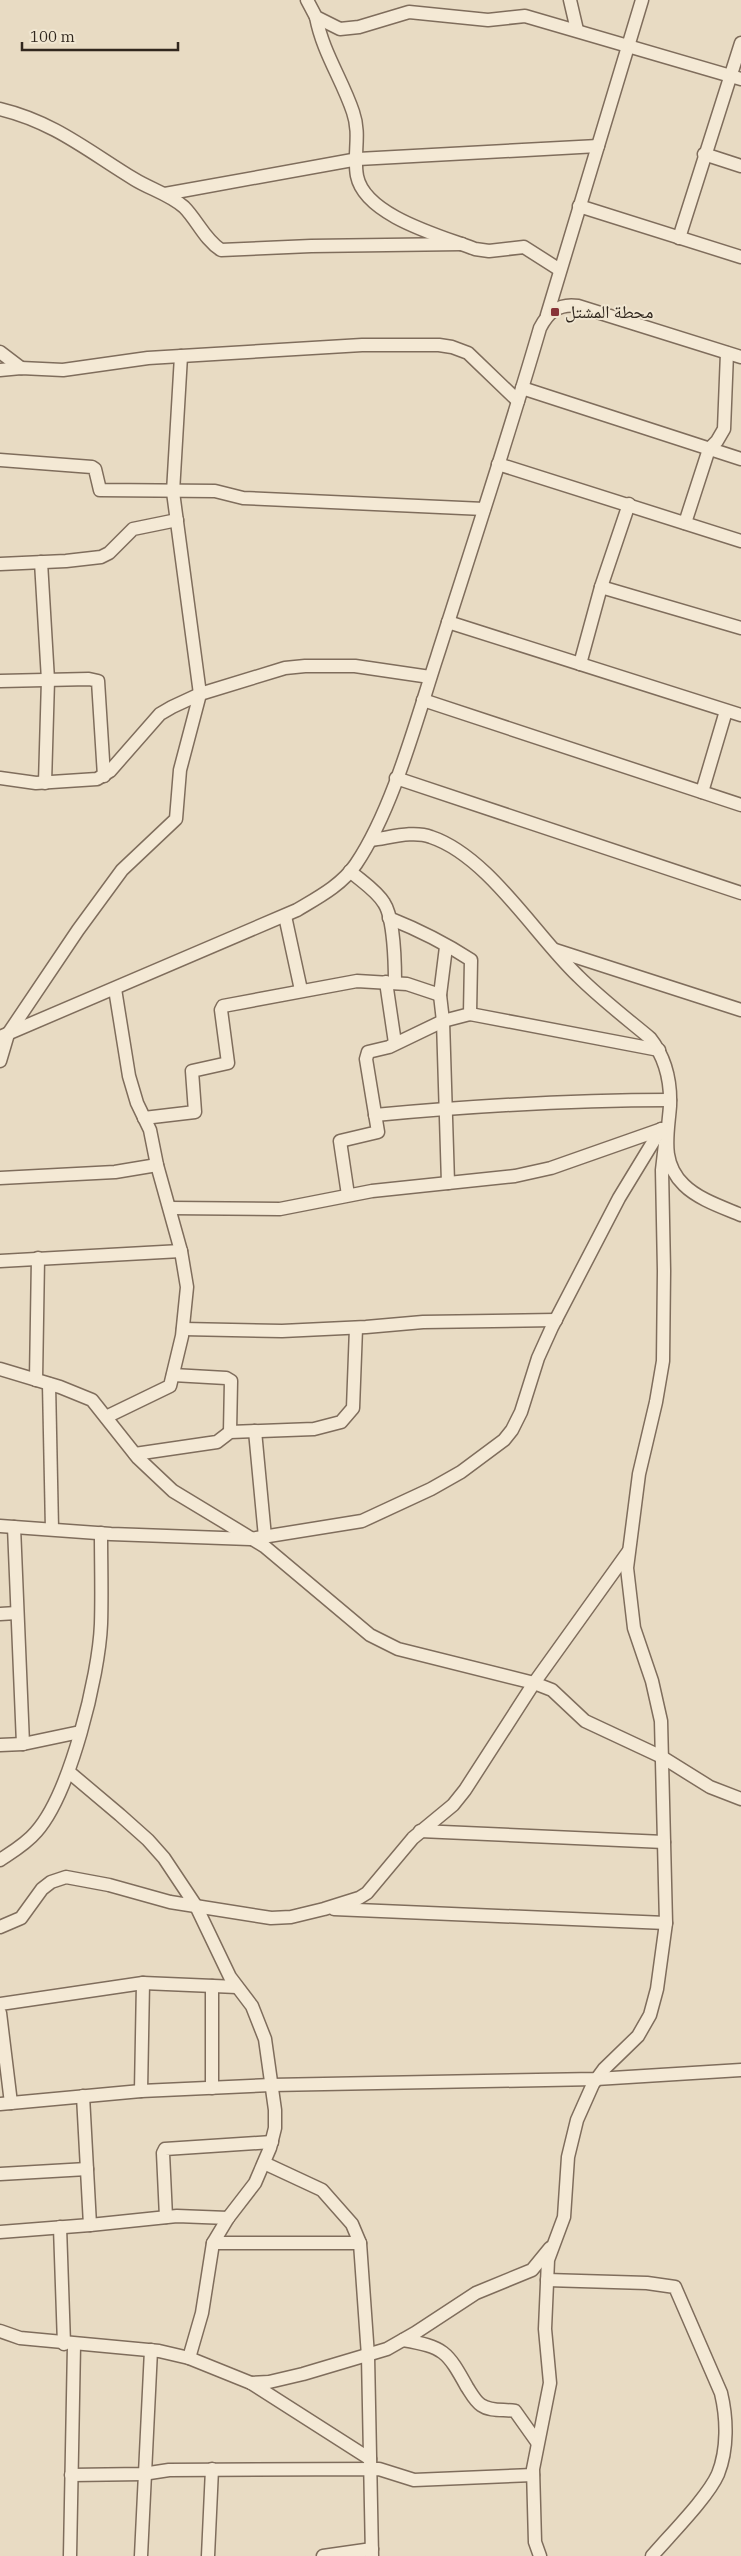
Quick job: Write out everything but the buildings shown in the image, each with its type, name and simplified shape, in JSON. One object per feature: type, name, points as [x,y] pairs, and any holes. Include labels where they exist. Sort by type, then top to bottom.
[{"type":"street","points":[[307,0],[316,17],[328,60],[353,111],[358,138],[357,174],[360,186],[366,196],[378,206],[423,229],[462,244],[484,251],[524,246],[560,270]]},
{"type":"street","points":[[570,0],[577,30]]},
{"type":"street","points":[[4,1036],[284,916],[316,898],[350,871],[371,840],[396,778],[423,700],[540,328],[547,315],[642,0]]},
{"type":"street","points":[[316,17],[332,26],[348,29],[409,12],[488,20],[525,16],[628,44],[735,77]]},
{"type":"street","points":[[679,238],[704,154],[735,77],[741,43]]},
{"type":"street","points":[[0,109],[37,120],[55,128],[137,181],[165,194],[183,207],[221,250],[311,246],[462,244]]},
{"type":"street","points":[[165,194],[358,159],[598,146]]},
{"type":"street","points":[[704,154],[741,166]]},
{"type":"street","points":[[579,206],[741,256]]},
{"type":"street","points":[[555,286],[565,306]]},
{"type":"street","points":[[547,315],[553,310],[565,306],[578,306],[741,357]]},
{"type":"street","points":[[0,370],[21,368],[63,370],[148,358],[401,343],[452,347],[468,353],[518,401]]},
{"type":"street","points":[[0,352],[21,368]]},
{"type":"street","points":[[685,522],[709,449],[722,435],[724,429],[727,353]]},
{"type":"street","points":[[0,1061],[4,1036],[78,930],[122,870],[176,819],[182,760],[200,694],[173,492],[181,356]]},
{"type":"street","points":[[522,388],[741,459]]},
{"type":"street","points":[[0,460],[92,467],[95,469],[100,490],[215,491],[243,498],[484,509]]},
{"type":"street","points":[[498,464],[741,541]]},
{"type":"street","points":[[580,664],[601,587],[629,504]]},
{"type":"street","points":[[0,564],[101,557],[109,553],[133,529],[177,520]]},
{"type":"street","points":[[41,562],[48,680],[45,783]]},
{"type":"street","points":[[601,587],[741,628]]},
{"type":"street","points":[[448,622],[741,716]]},
{"type":"street","points":[[0,778],[45,783],[90,780],[104,776],[126,754],[160,714],[200,694],[285,668],[355,666],[430,677]]},
{"type":"street","points":[[0,681],[98,681],[104,776]]},
{"type":"street","points":[[423,700],[741,805]]},
{"type":"street","points":[[702,792],[726,711]]},
{"type":"street","points":[[396,778],[741,893]]},
{"type":"street","points":[[371,840],[416,834],[429,836],[446,843],[464,855],[491,879],[576,976],[650,1038],[659,1050],[665,1063],[670,1100],[664,1129],[665,1144],[662,1170],[664,1271],[662,1361],[656,1402],[639,1474],[628,1568],[634,1628],[660,1712],[666,1923],[657,1989],[650,2015],[638,2036],[596,2079],[585,2098],[577,2120],[568,2158],[564,2217],[553,2244],[547,2280],[545,2329],[550,2383],[537,2442],[533,2475],[534,2542],[540,2556]]},
{"type":"street","points":[[350,871],[384,902],[389,918],[395,959],[390,983],[395,1044]]},
{"type":"street","points":[[284,916],[295,955],[301,990]]},
{"type":"street","points":[[389,918],[425,932],[472,962],[470,1014]]},
{"type":"street","points":[[446,947],[440,995],[443,1021],[448,1183]]},
{"type":"street","points":[[554,950],[741,1010]]},
{"type":"street","points":[[144,1118],[195,1112],[192,1071],[228,1063],[222,1007],[301,990],[352,982],[411,984],[440,995]]},
{"type":"street","points":[[106,1416],[168,1388],[173,1375],[183,1329],[187,1287],[181,1251],[157,1164],[150,1130],[129,1076],[115,988]]},
{"type":"street","points":[[348,1195],[340,1141],[377,1133],[366,1055],[371,1051],[395,1044],[443,1021],[470,1014],[659,1050]]},
{"type":"street","points":[[375,1115],[446,1108],[597,1100],[670,1100]]},
{"type":"street","points":[[170,1208],[269,1210],[348,1195],[515,1176],[551,1168],[664,1129]]},
{"type":"street","points":[[0,1526],[101,1533],[250,1539],[367,1520],[461,1472],[504,1440],[512,1430],[521,1412],[538,1358],[556,1320],[619,1198],[664,1129]]},
{"type":"street","points":[[665,1144],[673,1170],[683,1185],[690,1191],[741,1215]]},
{"type":"street","points":[[0,1178],[115,1172],[157,1164]]},
{"type":"street","points":[[0,1261],[181,1251]]},
{"type":"street","points":[[36,1380],[38,1258]]},
{"type":"street","points":[[183,1329],[282,1331],[356,1328],[424,1322],[556,1320]]},
{"type":"street","points":[[135,1454],[217,1442],[230,1432],[331,1426],[349,1416],[353,1408],[356,1328]]},
{"type":"street","points":[[0,1369],[92,1400],[135,1454],[183,1499],[264,1546],[355,1624],[384,1642],[398,1649],[534,1683],[552,1690],[585,1722],[662,1757],[710,1787],[741,1800]]},
{"type":"street","points":[[173,1375],[226,1378],[231,1381],[230,1432]]},
{"type":"street","points":[[49,1384],[52,1530]]},
{"type":"street","points":[[255,1431],[265,1537]]},
{"type":"street","points":[[14,1527],[23,1744]]},
{"type":"street","points":[[0,1860],[23,1845],[45,1821],[54,1808],[69,1772],[80,1732],[100,1635],[101,1533]]},
{"type":"street","points":[[0,1927],[21,1918],[42,1889],[51,1882],[66,1877],[196,1906],[271,1918],[291,1917],[324,1909],[358,1898],[367,1893],[420,1831],[453,1805],[465,1790],[534,1683],[630,1550]]},
{"type":"street","points":[[0,1614],[17,1613]]},
{"type":"street","points":[[0,1746],[23,1744],[80,1732]]},
{"type":"street","points":[[69,1772],[148,1840],[164,1858],[196,1906],[237,1987],[252,2006],[260,2024],[268,2052],[275,2110],[275,2128],[272,2142],[255,2183],[228,2218],[213,2243],[206,2297],[189,2358]]},
{"type":"street","points":[[420,1831],[664,1842]]},
{"type":"street","points":[[324,1909],[666,1923]]},
{"type":"street","points":[[0,2004],[143,1983],[237,1987]]},
{"type":"street","points":[[142,2091],[143,1983]]},
{"type":"street","points":[[212,1986],[212,2088]]},
{"type":"street","points":[[0,2013],[6,2104],[142,2091],[271,2084],[596,2079],[741,2070]]},
{"type":"street","points":[[84,2096],[90,2226]]},
{"type":"street","points":[[166,2217],[163,2153],[165,2149],[272,2142]]},
{"type":"street","points":[[264,2162],[322,2190],[352,2224],[360,2243],[368,2356],[372,2553],[323,2556]]},
{"type":"street","points":[[0,2174],[87,2169]]},
{"type":"street","points":[[0,2232],[90,2226],[166,2217],[228,2218]]},
{"type":"street","points":[[60,2227],[69,2344],[70,2556]]},
{"type":"street","points":[[213,2243],[360,2243]]},
{"type":"street","points":[[251,2383],[278,2380],[368,2356],[403,2340],[476,2293],[532,2270],[553,2244]]},
{"type":"street","points":[[547,2280],[647,2283],[675,2287],[721,2393],[725,2411],[725,2436],[717,2476],[652,2556]]},
{"type":"street","points":[[0,2330],[20,2338]]},
{"type":"street","points":[[0,2337],[151,2350],[189,2358],[251,2383],[370,2464],[414,2480],[533,2475]]},
{"type":"street","points":[[403,2340],[430,2345],[443,2351],[451,2359],[477,2402],[489,2409],[515,2411],[537,2442]]},
{"type":"street","points":[[141,2556],[143,2474],[151,2350]]},
{"type":"street","points":[[71,2475],[143,2474],[169,2470],[370,2464]]},
{"type":"street","points":[[208,2556],[212,2469]]},
{"type":"place","name":"محطة المشتل","points":[[555,312]]}]
